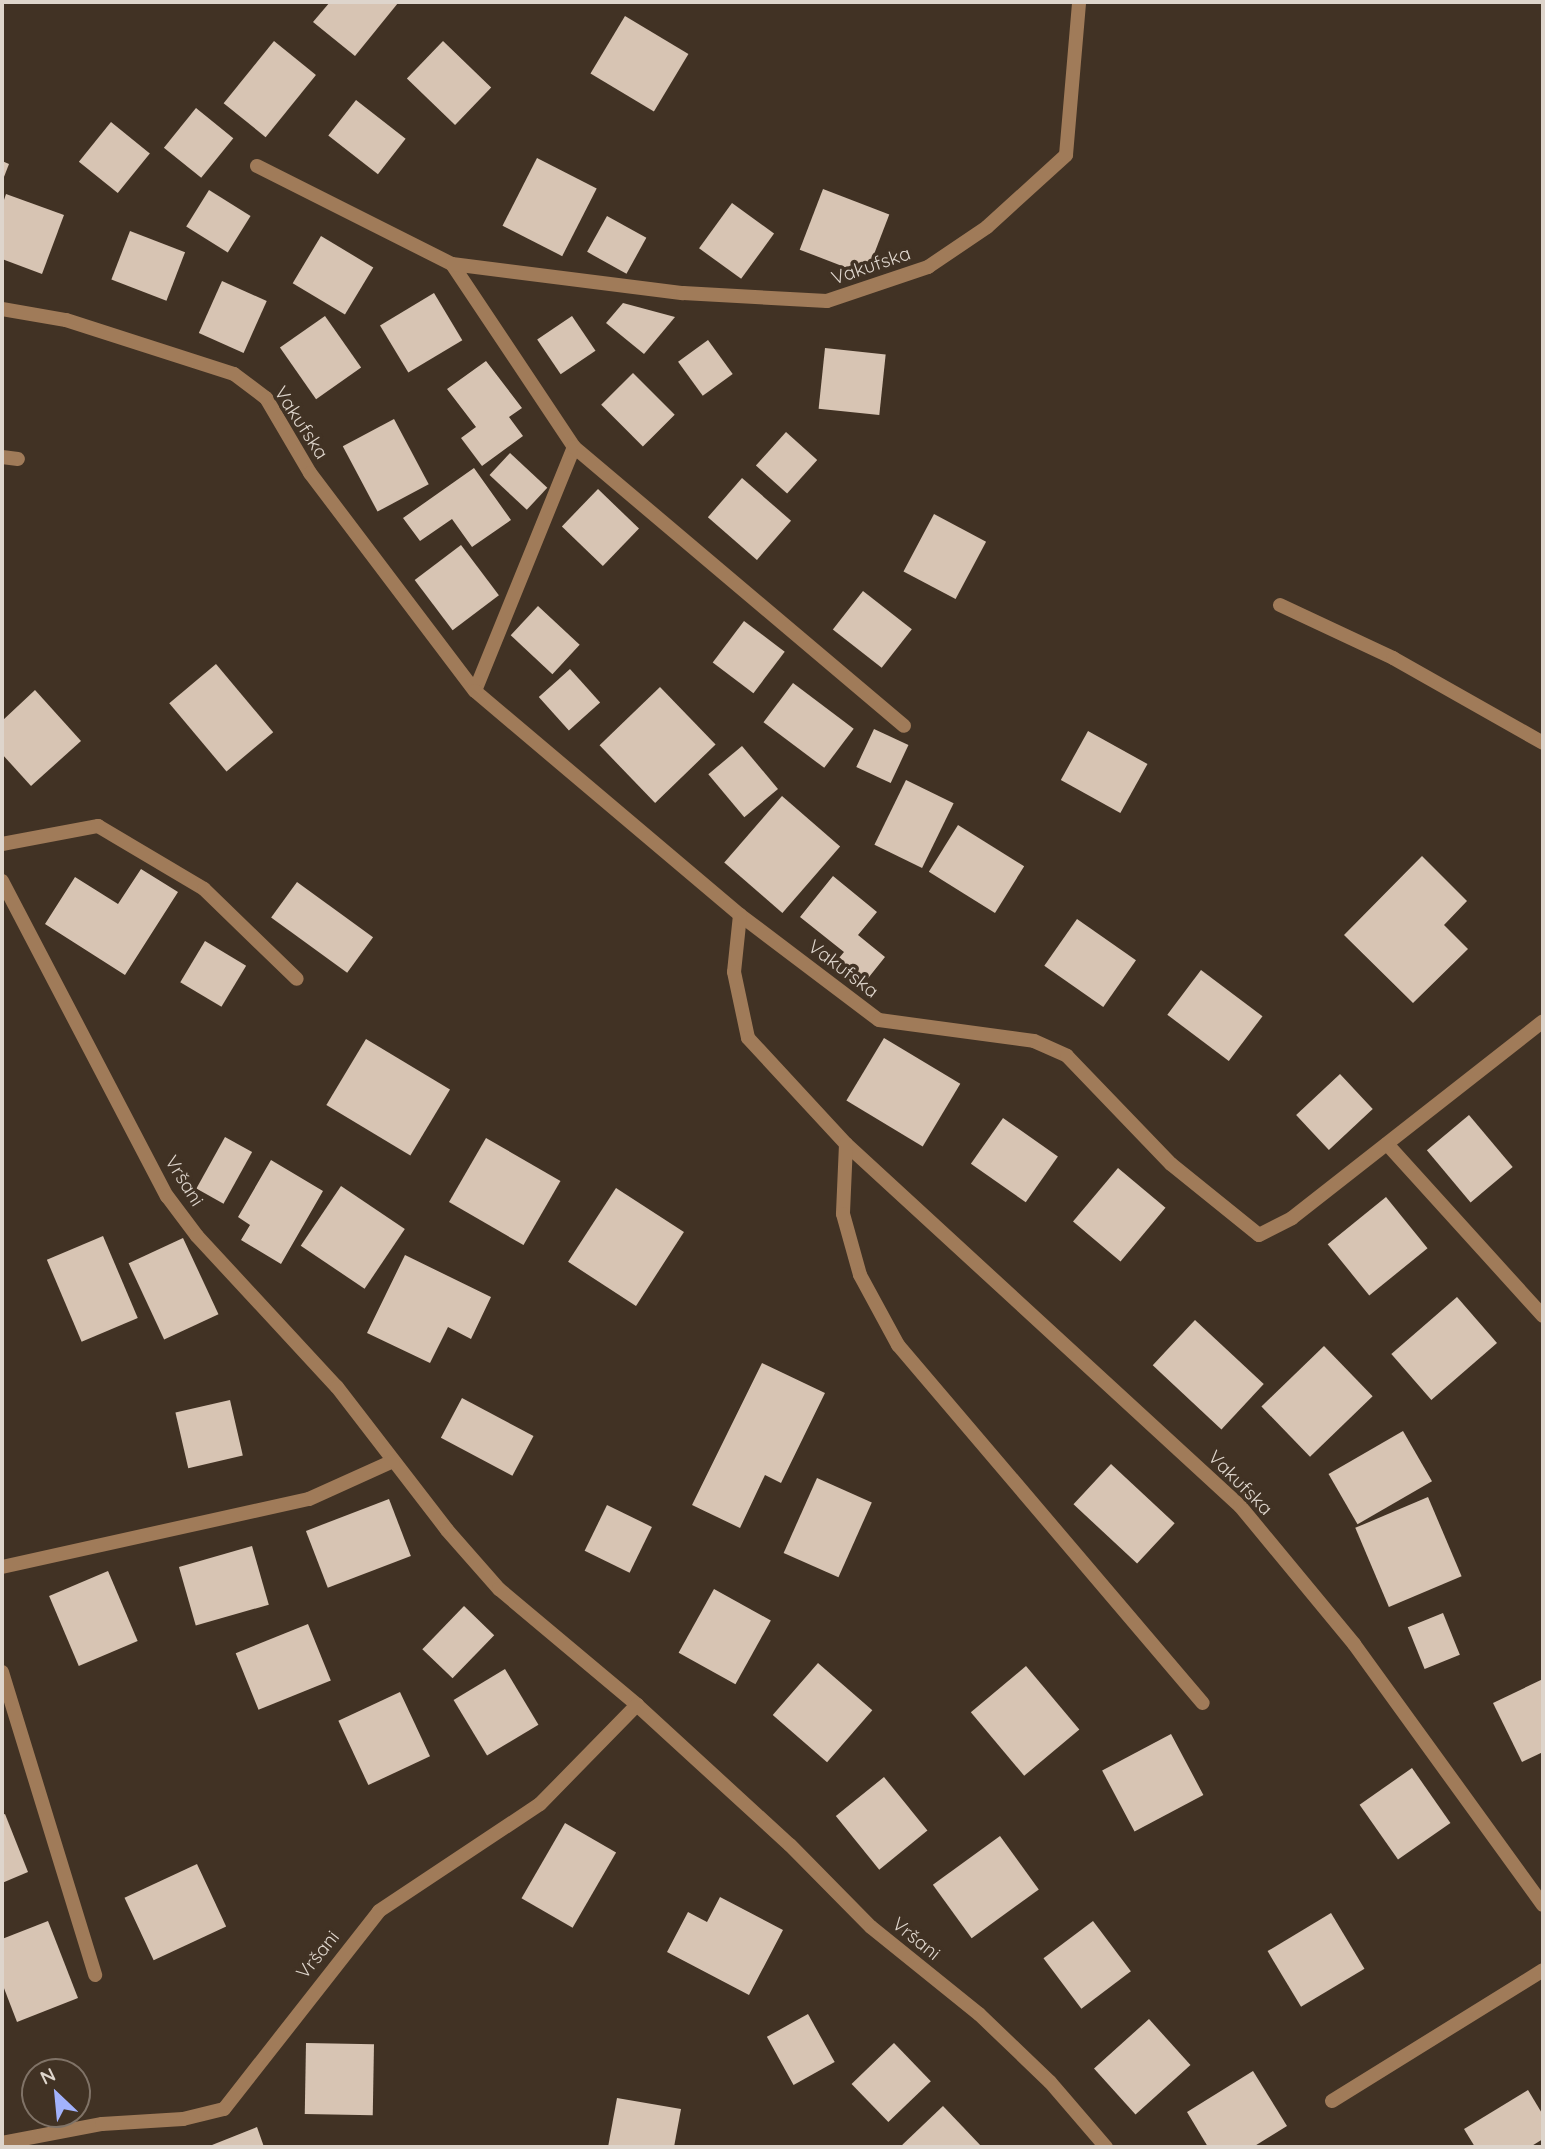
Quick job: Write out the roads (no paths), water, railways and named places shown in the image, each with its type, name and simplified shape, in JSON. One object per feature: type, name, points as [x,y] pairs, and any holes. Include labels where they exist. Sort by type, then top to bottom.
[{"type":"street","name":"Vakufska","points":[[257,166],[453,264],[682,293],[827,301],[928,267],[987,227],[1066,155],[1079,2]]},
{"type":"street","name":"Vakufska","points":[[453,264],[574,447],[904,726]]},
{"type":"street","name":"Vakufska","points":[[2,309],[66,320],[234,374],[266,398],[310,473],[475,691],[740,915],[879,1020],[1034,1041],[1067,1056],[1171,1164],[1259,1235],[1292,1219],[1543,1021]]},
{"type":"street","points":[[475,691],[574,447]]},
{"type":"street","points":[[2,457],[18,459]]},
{"type":"street","points":[[1280,605],[1393,658],[1543,743]]},
{"type":"street","points":[[2,844],[98,826],[204,889],[296,979]]},
{"type":"street","name":"Vršani","points":[[2,881],[167,1196],[197,1236],[337,1387],[393,1461],[499,1589],[637,1705],[790,1845],[871,1927],[979,2014],[1050,2082],[1107,2147]]},
{"type":"street","name":"Vakufska","points":[[740,915],[734,972],[748,1038],[846,1144],[1240,1506],[1354,1644],[1543,1905]]},
{"type":"street","points":[[846,1144],[843,1214],[860,1275],[898,1345],[1203,1703]]},
{"type":"street","points":[[1387,1144],[1543,1316]]},
{"type":"street","points":[[2,1567],[309,1499],[393,1461]]},
{"type":"street","points":[[2,1672],[95,1975]]},
{"type":"street","name":"Vršani","points":[[2,2143],[102,2124],[183,2119],[224,2109],[379,1911],[540,1804],[637,1705]]},
{"type":"street","points":[[1332,2101],[1543,1970]]}]
